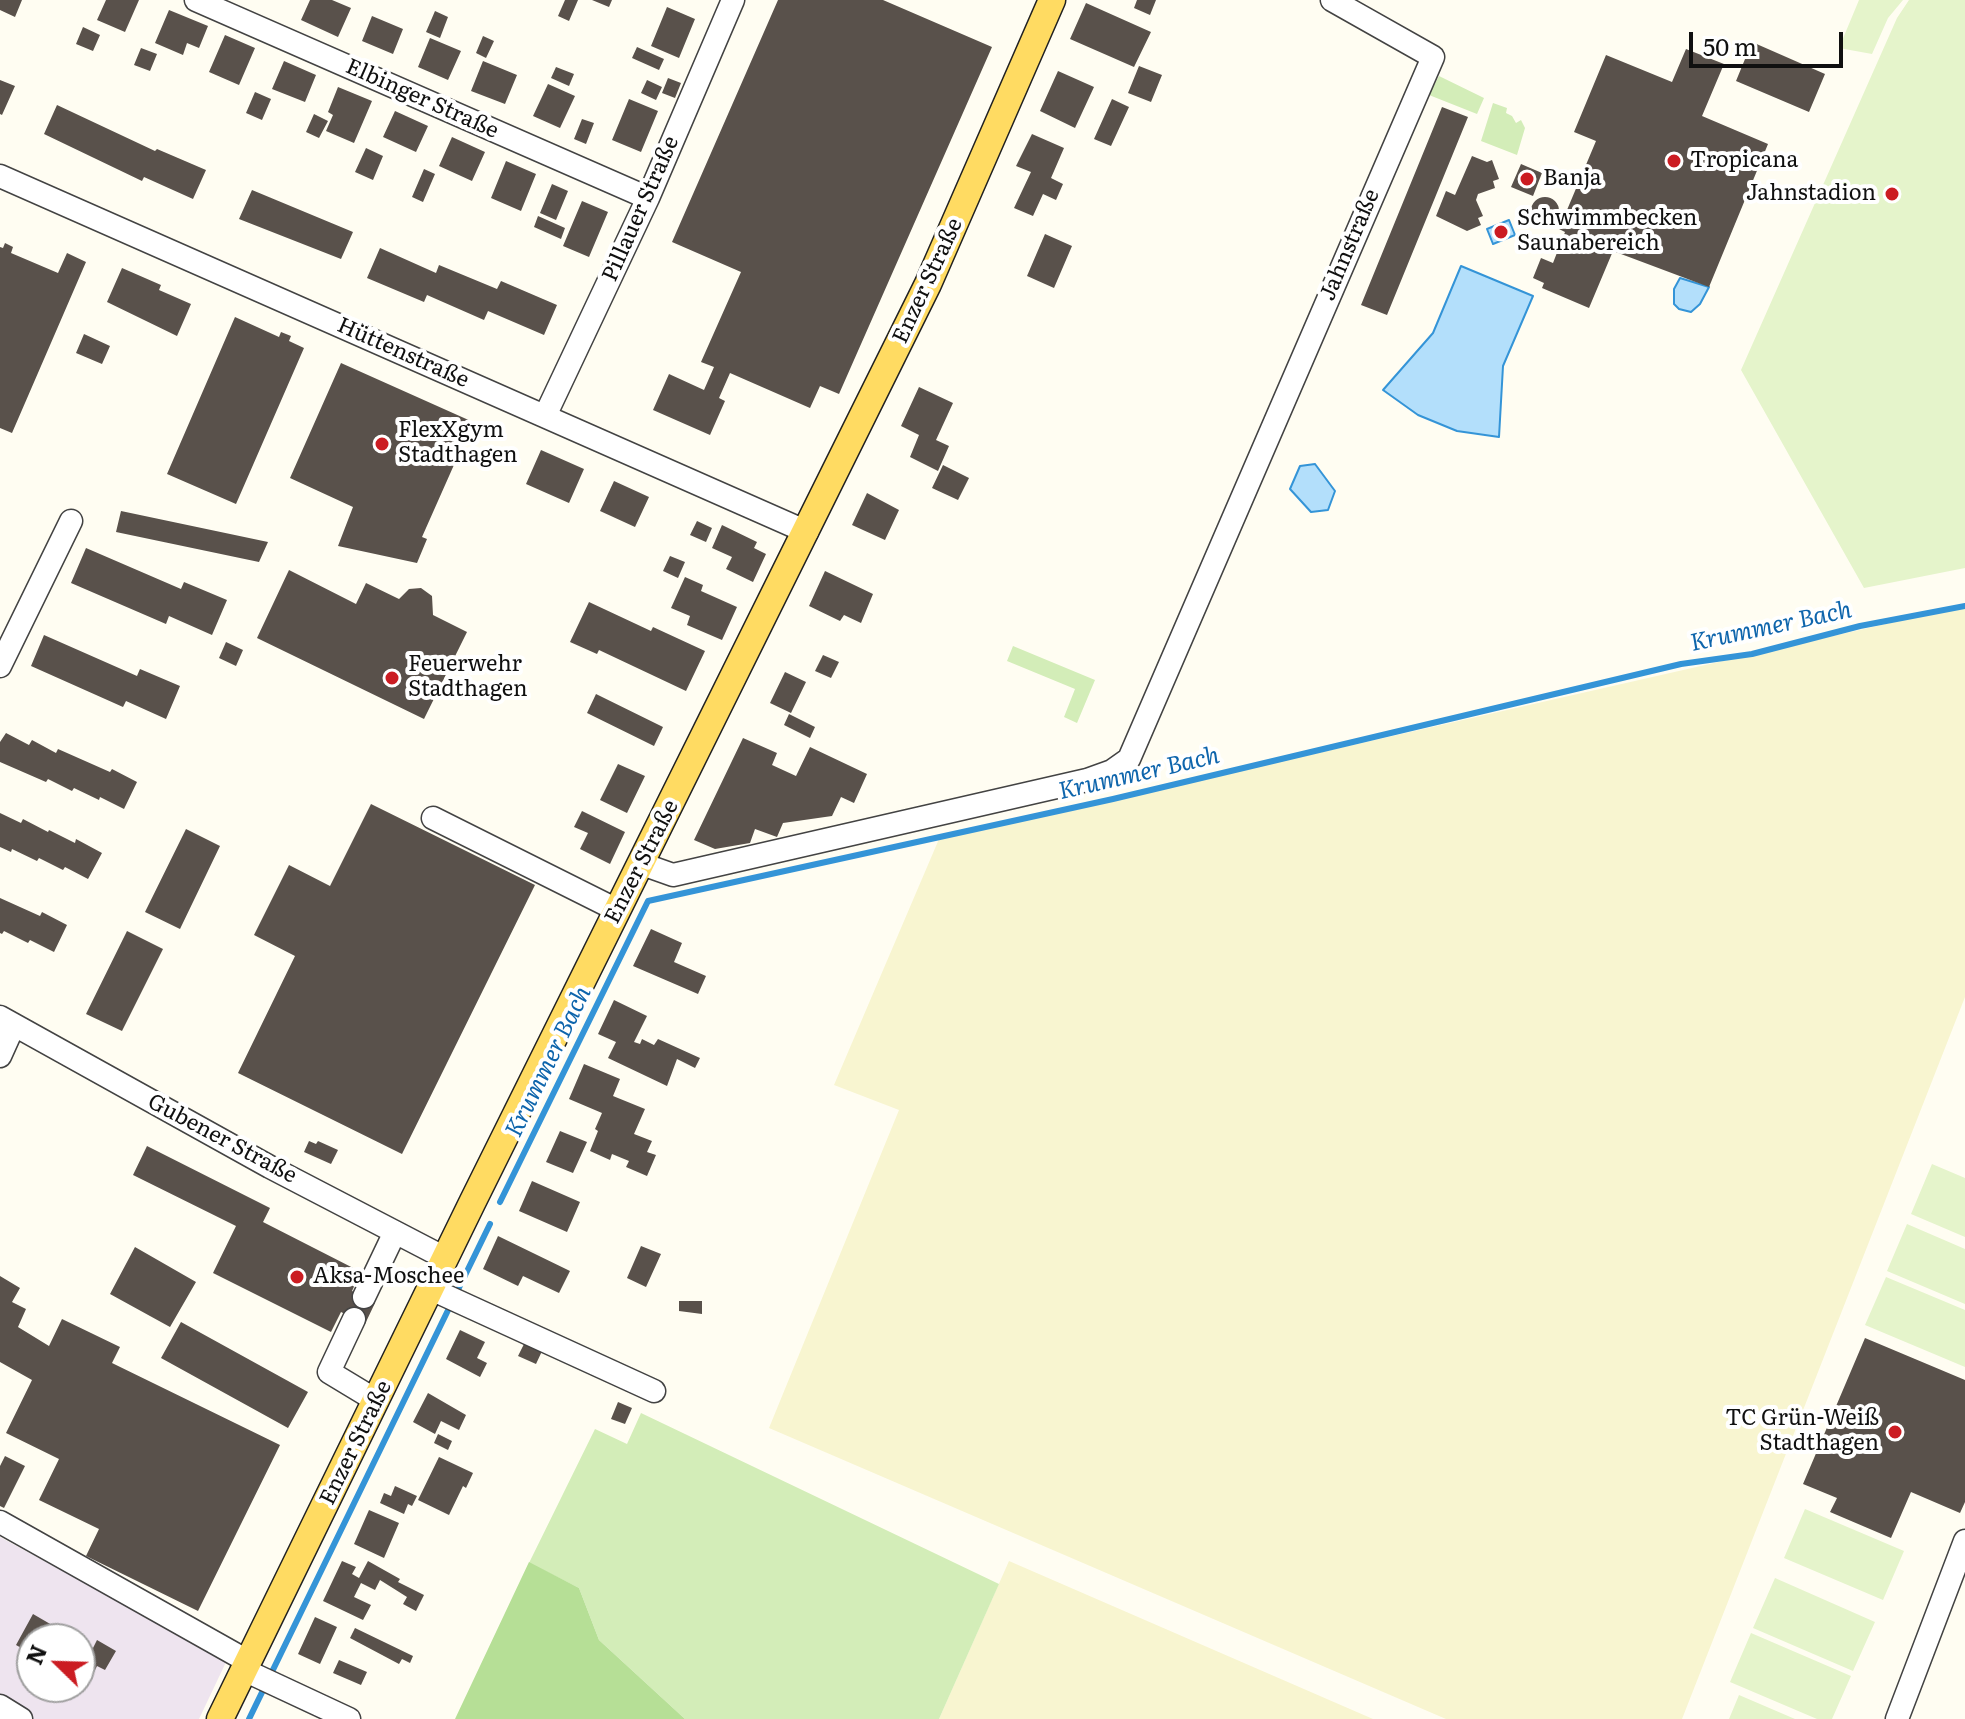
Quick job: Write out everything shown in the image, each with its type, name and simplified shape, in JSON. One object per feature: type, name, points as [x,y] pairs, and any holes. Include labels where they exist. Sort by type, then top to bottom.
[{"type":"main road","name":"Enzer Straße","points":[[220,1719],[256,1673],[377,1401],[445,1296],[445,1258],[807,532],[954,227],[1049,1]]},
{"type":"street","name":"Elbinger Straße","points":[[196,0],[648,198]]},
{"type":"street","name":"Pillauer Straße","points":[[545,416],[648,198],[733,0]]},
{"type":"street","name":"Jahnstraße","points":[[642,864],[673,875],[1087,780],[1112,771],[1129,759],[1433,57],[1332,0]]},
{"type":"street","name":"Hüttenstraße","points":[[0,176],[807,532]]},
{"type":"street","points":[[0,666],[71,521]]},
{"type":"street","points":[[433,818],[617,910]]},
{"type":"street","points":[[0,1056],[7,1021]]},
{"type":"street","name":"Gubener Straße","points":[[7,1021],[270,1167],[445,1258]]},
{"type":"street","points":[[364,1297],[395,1232]]},
{"type":"street","points":[[445,1296],[654,1391]]},
{"type":"street","points":[[354,1319],[329,1372],[377,1401]]},
{"type":"street","points":[[0,1522],[256,1673],[349,1719]]},
{"type":"street","points":[[1897,1719],[1965,1541]]},
{"type":"street","points":[[0,1706],[21,1719]]},
{"type":"shaded area","points":[[1965,606],[1965,997],[1682,1719],[1446,1719],[769,1428],[899,1110],[834,1085],[939,839]]},
{"type":"shaded area","points":[[0,1537],[227,1660],[199,1719],[0,1719]]},
{"type":"shaded area","points":[[1009,1561],[1373,1719],[939,1719]]},
{"type":"green space","points":[[1859,0],[1903,0],[1888,18],[1872,54],[1839,48]]},
{"type":"green space","name":"Jahnstadion","points":[[1909,0],[1965,0],[1965,568],[1864,588],[1741,370],[1897,18]]},
{"type":"green space","points":[[1439,76],[1484,98],[1477,114],[1429,95]]},
{"type":"green space","points":[[1493,103],[1507,108],[1506,113],[1516,123],[1521,120],[1525,128],[1517,155],[1481,141]]},
{"type":"green space","points":[[1013,646],[1095,680],[1077,723],[1064,717],[1075,689],[1007,661]]},
{"type":"green space","points":[[1932,1164],[1965,1178],[1965,1237],[1911,1214]]},
{"type":"green space","points":[[1907,1224],[1965,1249],[1965,1304],[1887,1271]]},
{"type":"green space","points":[[1886,1277],[1965,1310],[1965,1367],[1865,1325]]},
{"type":"green space","points":[[641,1413],[999,1584],[939,1719],[685,1719],[599,1640],[579,1588],[529,1563],[595,1429],[627,1444]]},
{"type":"green space","points":[[1805,1509],[1904,1551],[1883,1600],[1784,1558]]},
{"type":"green space","points":[[529,1562],[579,1588],[599,1640],[685,1719],[455,1719]]},
{"type":"green space","points":[[1775,1578],[1875,1622],[1853,1671],[1753,1628]]},
{"type":"green space","points":[[1751,1633],[1851,1676],[1832,1719],[1817,1719],[1730,1682]]},
{"type":"green space","points":[[1739,1695],[1795,1719],[1729,1719]]},
{"type":"water","name":"Schwimmbecken Saunabereich","points":[[1509,220],[1515,235],[1493,244],[1487,229]]},
{"type":"water","points":[[1461,266],[1533,296],[1503,366],[1499,437],[1457,431],[1418,415],[1383,390],[1433,333]]},
{"type":"water","points":[[1680,278],[1709,287],[1700,304],[1691,312],[1674,304],[1674,289]]},
{"type":"water","points":[[1315,464],[1335,491],[1328,510],[1311,512],[1290,489],[1300,466]]},
{"type":"building","points":[[0,0],[22,0],[15,17],[0,10]]},
{"type":"building","points":[[106,0],[139,0],[125,32],[97,20]]},
{"type":"building","points":[[310,0],[332,0],[351,8],[338,37],[301,20]]},
{"type":"building","points":[[565,0],[578,0],[569,21],[558,16]]},
{"type":"building","points":[[592,0],[612,0],[609,7]]},
{"type":"building","points":[[778,0],[883,0],[992,47],[839,394],[820,386],[810,408],[730,373],[719,398],[725,401],[710,435],[653,410],[669,374],[704,390],[714,367],[701,362],[741,272],[672,242]]},
{"type":"building","points":[[1137,0],[1156,0],[1150,15],[1134,8]]},
{"type":"building","points":[[1086,3],[1151,32],[1134,67],[1070,39]]},
{"type":"building","points":[[667,7],[695,19],[679,58],[651,46]]},
{"type":"building","points":[[169,10],[208,26],[199,48],[187,43],[183,55],[155,43]]},
{"type":"building","points":[[435,11],[448,17],[440,38],[426,32]]},
{"type":"building","points":[[372,16],[403,29],[393,54],[362,41]]},
{"type":"building","points":[[83,27],[100,35],[93,51],[76,44]]},
{"type":"building","points":[[225,35],[255,48],[239,85],[209,72]]},
{"type":"building","points":[[483,36],[494,41],[486,58],[476,53]]},
{"type":"building","points":[[430,38],[461,51],[448,80],[418,67]]},
{"type":"building","points":[[1752,42],[1825,74],[1809,112],[1736,81]]},
{"type":"building","points":[[637,47],[664,59],[659,70],[632,58]]},
{"type":"building","points":[[141,48],[157,54],[150,71],[134,65]]},
{"type":"building","name":"Tropicana","points":[[1686,49],[1724,64],[1702,116],[1768,144],[1709,287],[1613,251],[1589,308],[1542,288],[1544,283],[1533,278],[1541,258],[1553,263],[1565,232],[1559,229],[1596,141],[1574,132],[1606,55],[1672,82]]},
{"type":"building","points":[[284,61],[316,75],[305,102],[272,89]]},
{"type":"building","points":[[483,61],[517,75],[505,104],[471,91]]},
{"type":"building","points":[[1139,66],[1162,75],[1151,102],[1128,93]]},
{"type":"building","points":[[556,67],[574,74],[569,86],[551,78]]},
{"type":"building","points":[[1058,71],[1094,87],[1075,128],[1040,111]]},
{"type":"building","points":[[668,78],[681,83],[675,98],[662,93]]},
{"type":"building","points":[[0,80],[15,86],[2,115],[0,114]]},
{"type":"building","points":[[647,80],[662,87],[656,100],[641,93]]},
{"type":"building","points":[[548,84],[575,96],[560,128],[533,116]]},
{"type":"building","points":[[338,87],[372,101],[354,143],[326,131],[333,115],[328,112]]},
{"type":"building","points":[[255,92],[271,99],[262,120],[246,113]]},
{"type":"building","points":[[629,99],[658,111],[641,152],[612,140]]},
{"type":"building","points":[[1112,99],[1129,107],[1111,146],[1094,139]]},
{"type":"building","points":[[57,105],[155,151],[157,149],[206,170],[193,199],[144,177],[142,181],[44,134]]},
{"type":"building","points":[[1442,107],[1468,117],[1387,315],[1361,305]]},
{"type":"building","points":[[395,111],[428,126],[416,152],[383,137]]},
{"type":"building","points":[[314,114],[328,121],[319,138],[306,132]]},
{"type":"building","points":[[582,119],[594,123],[586,144],[574,139]]},
{"type":"building","points":[[1032,134],[1064,148],[1051,178],[1063,184],[1056,200],[1043,194],[1033,216],[1014,208],[1031,172],[1016,166]]},
{"type":"building","points":[[452,137],[485,152],[472,181],[439,166]]},
{"type":"building","points":[[366,148],[383,156],[373,180],[355,172]]},
{"type":"building","points":[[1472,156],[1487,162],[1492,160],[1499,179],[1493,181],[1495,188],[1478,194],[1476,200],[1483,216],[1478,218],[1481,225],[1467,231],[1436,216],[1446,191],[1455,195]]},
{"type":"building","points":[[506,161],[536,174],[521,211],[491,198]]},
{"type":"building","name":"Banja","points":[[1521,164],[1542,173],[1533,196],[1511,187]]},
{"type":"building","points":[[424,169],[435,174],[423,202],[412,197]]},
{"type":"building","points":[[552,184],[568,191],[556,220],[540,213]]},
{"type":"building","points":[[252,190],[353,232],[341,259],[239,219]]},
{"type":"building","points":[[1545,197],[1555,201],[1559,211],[1555,221],[1545,225],[1535,221],[1531,211],[1535,201]]},
{"type":"building","points":[[582,201],[608,212],[589,257],[563,246]]},
{"type":"building","points":[[538,216],[565,228],[561,239],[534,227]]},
{"type":"building","points":[[1045,234],[1072,246],[1054,288],[1027,276]]},
{"type":"building","points":[[5,243],[13,247],[11,253],[58,273],[67,253],[86,262],[12,433],[0,428],[0,247],[3,248]]},
{"type":"building","points":[[380,248],[436,273],[439,265],[497,289],[501,281],[557,305],[544,335],[488,311],[484,320],[427,295],[424,302],[367,278]]},
{"type":"building","points":[[122,268],[161,285],[159,290],[191,304],[177,336],[107,302]]},
{"type":"building","points":[[235,317],[279,337],[281,332],[291,336],[289,341],[304,348],[236,504],[167,474]]},
{"type":"building","points":[[84,334],[110,346],[102,364],[76,353]]},
{"type":"building","points":[[341,363],[473,422],[422,537],[427,539],[417,563],[338,546],[353,507],[290,478]]},
{"type":"building","points":[[919,387],[953,403],[936,440],[949,446],[938,471],[910,457],[919,435],[901,426]]},
{"type":"building","points":[[541,450],[584,469],[569,503],[526,484]]},
{"type":"building","points":[[943,465],[969,478],[958,500],[932,488]]},
{"type":"building","points":[[614,481],[649,497],[635,527],[600,511]]},
{"type":"building","points":[[867,493],[899,510],[885,540],[852,525]]},
{"type":"building","points":[[121,511],[268,542],[259,562],[116,532]]},
{"type":"building","points":[[697,521],[712,528],[706,542],[690,535]]},
{"type":"building","points":[[722,525],[757,542],[754,548],[766,554],[753,582],[726,569],[732,557],[712,548]]},
{"type":"building","points":[[86,548],[181,589],[184,582],[227,600],[212,635],[169,616],[166,624],[71,583]]},
{"type":"building","points":[[670,556],[685,562],[678,578],[663,571]]},
{"type":"building","name":"Feuerwehr Stadthagen","points":[[289,570],[356,604],[366,583],[399,599],[409,589],[421,588],[432,596],[433,615],[467,632],[424,719],[257,638]]},
{"type":"building","points":[[825,571],[873,594],[861,623],[844,615],[840,621],[809,606]]},
{"type":"building","points":[[685,577],[703,585],[701,591],[737,607],[722,640],[687,625],[690,616],[671,608]]},
{"type":"building","points":[[589,602],[651,631],[653,627],[705,651],[686,691],[599,650],[597,654],[570,642]]},
{"type":"building","points":[[44,635],[137,676],[140,669],[180,686],[166,719],[126,701],[123,707],[31,666]]},
{"type":"building","points":[[226,642],[243,650],[236,666],[219,658]]},
{"type":"building","points":[[823,655],[839,662],[831,678],[815,671]]},
{"type":"building","points":[[785,672],[806,682],[791,713],[770,703]]},
{"type":"building","points":[[596,694],[663,727],[654,746],[587,713]]},
{"type":"building","points":[[789,714],[815,727],[810,738],[784,725]]},
{"type":"building","points":[[6,733],[29,745],[32,740],[56,753],[58,749],[110,772],[112,769],[137,782],[124,809],[100,797],[99,800],[74,788],[72,791],[48,779],[46,782],[0,762],[0,742]]},
{"type":"building","points":[[743,738],[777,753],[772,765],[796,776],[810,747],[867,774],[854,803],[841,797],[832,816],[783,823],[777,837],[755,829],[750,843],[715,849],[694,840]]},
{"type":"building","points":[[618,764],[645,776],[627,813],[600,800]]},
{"type":"building","points":[[371,804],[535,885],[402,1154],[238,1073],[295,956],[254,935],[289,865],[330,886]]},
{"type":"building","points":[[582,811],[625,832],[610,864],[580,849],[588,833],[574,827]]},
{"type":"building","points":[[0,813],[21,823],[23,819],[75,843],[76,839],[102,853],[88,879],[65,867],[63,870],[39,858],[37,861],[0,847]]},
{"type":"building","points":[[186,829],[220,846],[180,929],[145,912]]},
{"type":"building","points":[[0,898],[40,916],[42,912],[67,925],[54,952],[30,940],[28,943],[4,931],[0,933]]},
{"type":"building","points":[[651,929],[682,943],[674,962],[706,976],[698,994],[633,966]]},
{"type":"building","points":[[127,931],[163,949],[122,1031],[86,1014]]},
{"type":"building","points":[[614,1000],[647,1016],[634,1042],[640,1044],[642,1039],[654,1045],[658,1039],[700,1058],[695,1068],[677,1059],[667,1086],[608,1058],[616,1042],[598,1034]]},
{"type":"building","points":[[584,1064],[620,1079],[613,1096],[645,1109],[634,1134],[652,1141],[647,1152],[656,1155],[647,1176],[626,1167],[629,1161],[612,1154],[610,1160],[590,1151],[602,1113],[569,1099]]},
{"type":"building","points":[[560,1131],[587,1142],[573,1173],[546,1162]]},
{"type":"building","points":[[309,1141],[316,1144],[318,1141],[338,1150],[331,1164],[304,1152]]},
{"type":"building","points":[[147,1146],[270,1208],[263,1222],[361,1272],[352,1291],[375,1303],[365,1324],[341,1312],[331,1332],[213,1273],[236,1226],[133,1175]]},
{"type":"building","points":[[532,1181],[580,1202],[567,1232],[519,1211]]},
{"type":"building","points":[[498,1236],[570,1271],[559,1293],[523,1276],[518,1286],[483,1269]]},
{"type":"building","points":[[641,1246],[661,1254],[646,1287],[627,1278]]},
{"type":"building","points":[[135,1247],[196,1282],[170,1327],[110,1294]]},
{"type":"building","points":[[0,1276],[20,1288],[12,1302],[26,1309],[18,1327],[49,1346],[62,1319],[120,1347],[112,1363],[280,1445],[198,1611],[86,1556],[99,1529],[39,1500],[59,1459],[6,1433],[32,1380],[0,1362]]},
{"type":"building","points":[[679,1301],[702,1301],[702,1314],[679,1311]]},
{"type":"building","points":[[181,1322],[308,1392],[288,1428],[161,1358]]},
{"type":"building","points":[[460,1330],[485,1342],[477,1358],[487,1363],[480,1377],[446,1359]]},
{"type":"building","name":"TC Grün-Weiß Stadthagen","points":[[1865,1338],[1965,1380],[1965,1502],[1960,1513],[1911,1492],[1891,1538],[1830,1512],[1837,1498],[1803,1484]]},
{"type":"building","points":[[525,1342],[543,1349],[536,1364],[518,1356]]},
{"type":"building","points":[[428,1393],[466,1415],[459,1430],[441,1421],[435,1434],[413,1422]]},
{"type":"building","points":[[618,1402],[632,1408],[625,1424],[611,1419]]},
{"type":"building","points":[[438,1434],[452,1441],[448,1450],[434,1443]]},
{"type":"building","points":[[5,1456],[25,1466],[4,1508],[0,1506],[0,1466]]},
{"type":"building","points":[[439,1457],[473,1473],[449,1515],[418,1500]]},
{"type":"building","points":[[395,1486],[417,1496],[412,1506],[408,1504],[404,1514],[380,1503],[384,1493],[391,1496]]},
{"type":"building","points":[[369,1510],[399,1523],[384,1558],[354,1544]]},
{"type":"building","points":[[342,1561],[356,1567],[352,1574],[359,1578],[368,1561],[424,1595],[416,1611],[403,1604],[407,1597],[380,1580],[375,1590],[361,1583],[354,1597],[371,1605],[363,1620],[323,1601]]},
{"type":"building","points":[[33,1614],[48,1623],[28,1623]]},
{"type":"building","points":[[315,1617],[337,1627],[320,1664],[298,1654]]},
{"type":"building","points":[[355,1628],[413,1656],[410,1663],[402,1659],[399,1664],[350,1638]]},
{"type":"building","points":[[96,1642],[116,1651],[105,1670],[96,1668]]},
{"type":"building","points":[[339,1660],[367,1672],[361,1685],[333,1673]]},
{"type":"waterway","name":"Krummer Bach","points":[[500,1202],[648,901],[1113,799],[1681,664],[1752,654],[1860,626],[1965,606]]},
{"type":"waterway","name":"Krummer Bach","points":[[249,1719],[490,1224]]},
{"type":"place","name":"Tropicana","points":[[1674,161]]},
{"type":"place","name":"Banja","points":[[1527,179]]},
{"type":"place","name":"Jahnstadion","points":[[1892,194]]},
{"type":"place","name":"Schwimmbecken Saunabereich","points":[[1501,232]]},
{"type":"place","name":"FlexXgym Stadthagen","points":[[382,444]]},
{"type":"place","name":"Feuerwehr Stadthagen","points":[[392,678]]},
{"type":"place","name":"Aksa-Moschee","points":[[297,1277]]},
{"type":"place","name":"TC Grün-Weiß Stadthagen","points":[[1895,1432]]}]
